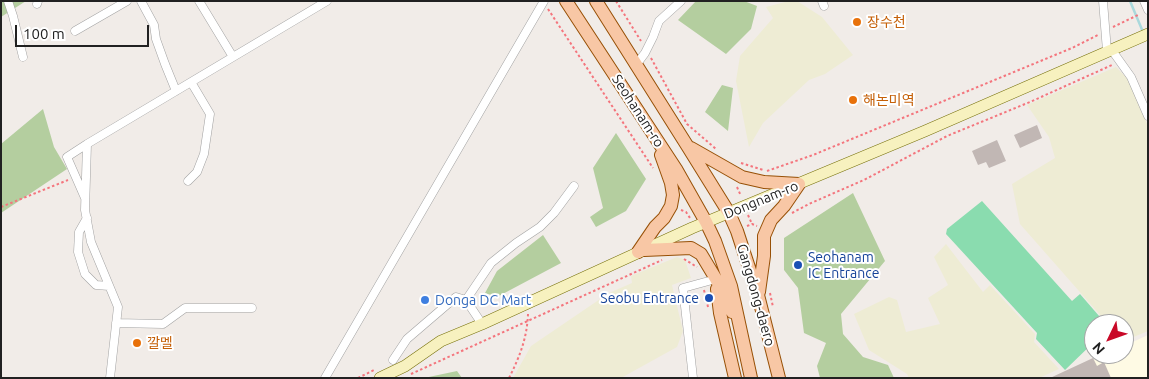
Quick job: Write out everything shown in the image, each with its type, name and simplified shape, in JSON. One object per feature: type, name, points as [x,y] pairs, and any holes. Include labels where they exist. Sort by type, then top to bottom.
[{"type":"main road","name":"Seohanam-ro","points":[[566,1],[676,170],[706,222]]},
{"type":"main road","name":"Seohanam-ro","points":[[596,1],[729,213]]},
{"type":"main road","name":"Dongnam-ro","points":[[380,378],[405,366],[441,341],[641,251],[706,222],[926,131],[1148,34]]},
{"type":"main road","points":[[641,251],[655,226],[664,218],[671,206],[673,195],[672,183],[657,141]]},
{"type":"main road","points":[[688,146],[742,177],[764,182],[799,184]]},
{"type":"main road","points":[[763,290],[764,236],[771,220],[784,206],[799,184]]},
{"type":"main road","name":"Gangdong-daero","points":[[729,213],[763,290],[779,378]]},
{"type":"main road","name":"Gangdong-daero","points":[[706,222],[731,286],[751,378]]},
{"type":"main road","points":[[641,251],[691,248],[701,254],[716,279],[742,333]]},
{"type":"main road","points":[[716,279],[720,313],[735,378]]},
{"type":"street","points":[[8,1],[23,57]]},
{"type":"street","points":[[75,31],[127,1]]},
{"type":"street","points":[[141,1],[154,25],[156,39],[176,91]]},
{"type":"street","points":[[199,1],[233,57]]},
{"type":"street","points":[[86,200],[67,157],[327,1]]},
{"type":"street","points":[[636,65],[647,50],[659,20],[681,1]]},
{"type":"street","points":[[1104,1],[1111,49],[1131,77],[1148,116]]},
{"type":"street","points":[[1144,1],[1145,12]]},
{"type":"street","points":[[325,378],[544,2]]},
{"type":"street","points":[[188,181],[197,172],[204,154],[210,114],[192,82]]},
{"type":"street","points":[[87,144],[85,210],[91,242],[118,307],[110,378]]},
{"type":"street","points":[[466,300],[491,263],[540,227],[554,213],[574,186]]},
{"type":"street","points":[[87,218],[79,232],[78,252],[85,274],[96,285],[109,286]]},
{"type":"street","points":[[693,378],[682,288],[716,279]]},
{"type":"street","points":[[394,360],[407,339],[456,297],[466,300],[482,324]]},
{"type":"street","points":[[116,323],[163,324],[185,308],[252,308]]},
{"type":"path","points":[[616,1],[647,50],[687,124],[720,153]]},
{"type":"path","points":[[544,2],[656,171]]},
{"type":"path","points":[[735,161],[767,171],[813,155],[1072,48],[1145,12]]},
{"type":"path","points":[[790,215],[809,204],[864,180],[948,136],[1120,62]]},
{"type":"path","points":[[1,208],[76,177]]},
{"type":"path","points":[[404,378],[668,258]]},
{"type":"path","points":[[682,258],[698,268]]},
{"type":"path","points":[[763,290],[775,314]]},
{"type":"path","points":[[509,378],[519,358],[528,322],[528,302]]},
{"type":"shaded area","points":[[789,1],[797,1],[822,17],[853,55],[825,74],[809,80],[763,123],[749,147],[736,81],[740,56],[773,18],[766,7]]},
{"type":"shaded area","points":[[1116,67],[1129,80],[1148,126],[1148,331],[1134,337],[1134,314],[1099,314],[1020,224],[1012,184],[1055,158],[1049,137],[1027,105]]},
{"type":"shaded area","points":[[946,244],[983,292],[990,285],[1035,334],[1034,342],[1059,369],[1039,378],[909,378],[907,374],[869,350],[854,314],[889,297],[897,300],[906,332],[940,324],[928,298],[948,285],[934,257]]},
{"type":"shaded area","points":[[677,257],[685,260],[691,278],[672,285],[683,331],[677,347],[621,378],[513,378],[531,346],[609,293],[632,283],[631,276]]},
{"type":"shaded area","points":[[1148,335],[1148,378],[1053,378],[1084,364],[1134,364],[1134,341]]},
{"type":"green space","points":[[1,1],[26,1],[1,17]]},
{"type":"green space","points":[[696,1],[744,1],[757,6],[751,29],[726,54],[678,20]]},
{"type":"green space","points":[[722,85],[733,88],[728,131],[705,112]]},
{"type":"green space","points":[[43,109],[54,147],[67,169],[1,213],[1,144]]},
{"type":"green space","points":[[616,133],[646,179],[626,211],[596,227],[590,217],[603,208],[593,168]]},
{"type":"green space","points":[[853,193],[885,261],[841,314],[843,334],[863,357],[888,365],[894,378],[820,378],[817,366],[826,343],[804,333],[798,288],[784,270],[784,238]]},
{"type":"green space","points":[[982,201],[1072,301],[1080,294],[1097,314],[1084,314],[1084,352],[1065,370],[1036,339],[1037,333],[946,234],[947,229]]},
{"type":"green space","points":[[543,235],[561,263],[497,297],[485,293],[497,271]]},
{"type":"green space","points":[[457,371],[462,378],[424,378]]},
{"type":"building","points":[[1037,125],[1042,138],[1020,148],[1014,135]]},
{"type":"building","points":[[997,140],[1006,161],[989,168],[986,162],[978,165],[972,151]]},
{"type":"building","points":[[1084,362],[1084,364],[1096,364],[1097,366],[1105,364],[1111,378],[1050,378]]},
{"type":"waterway","points":[[1130,1],[1143,32]]},
{"type":"place","name":"장수천","points":[[857,22]]},
{"type":"place","name":"해논미역","points":[[853,100]]},
{"type":"place","name":"Seohanam IC Entrance","points":[[798,265]]},
{"type":"place","name":"Seobu Entrance","points":[[709,298]]},
{"type":"place","name":"Donga DC Mart","points":[[425,300]]},
{"type":"place","name":"깔멜","points":[[137,343]]}]
